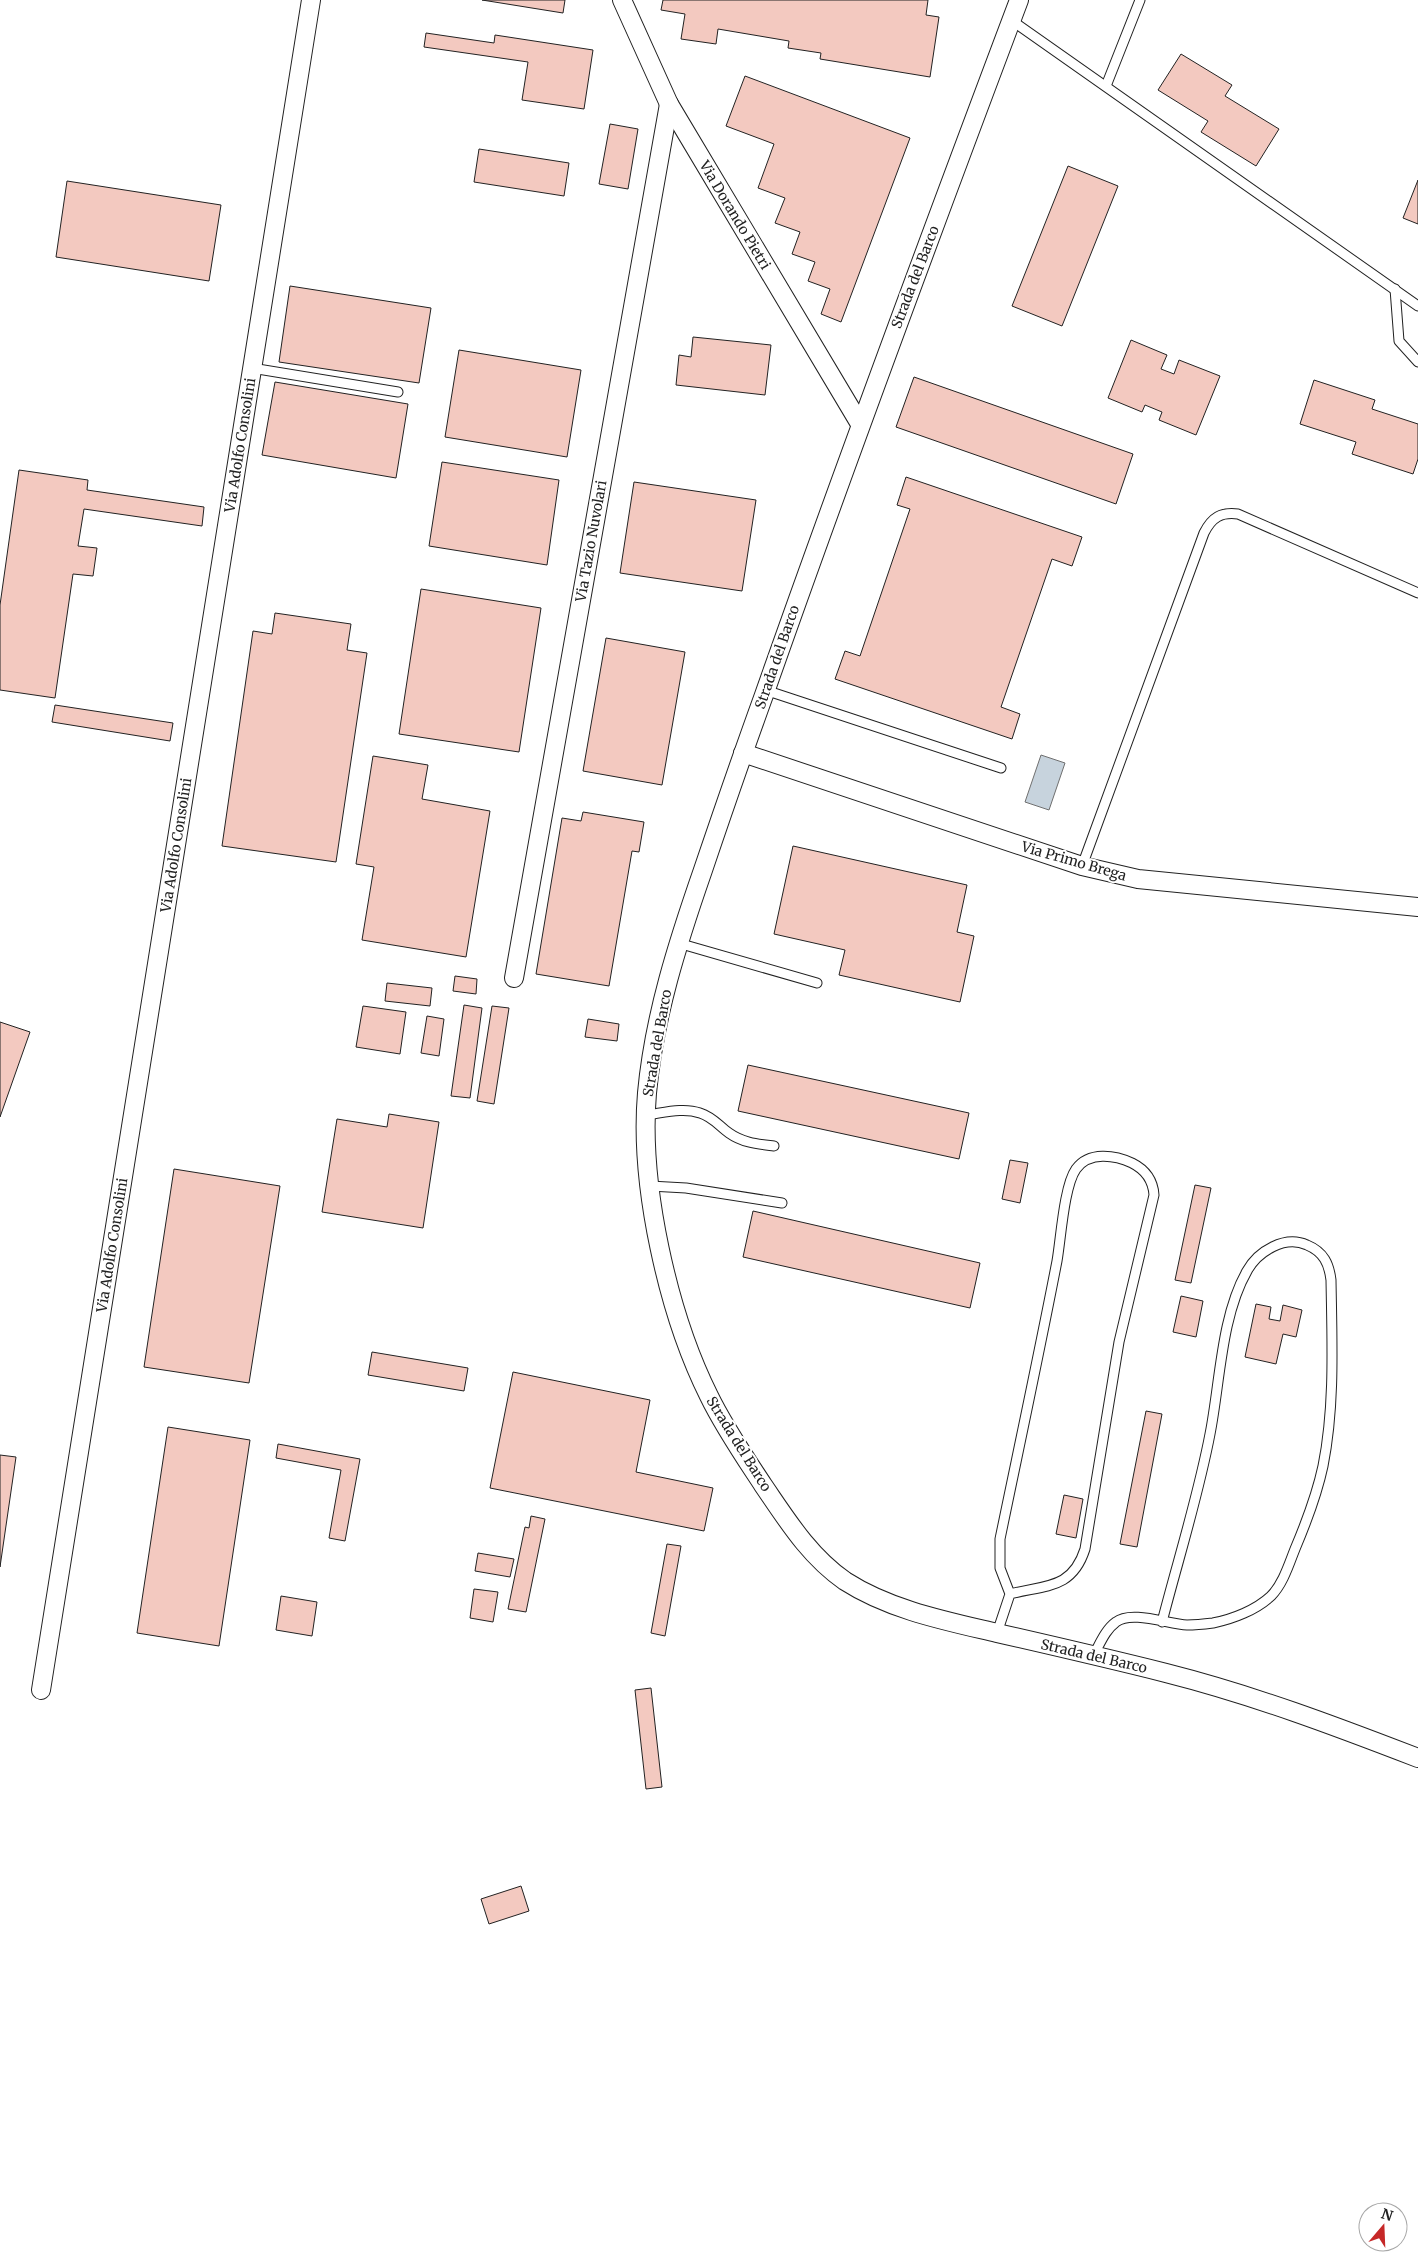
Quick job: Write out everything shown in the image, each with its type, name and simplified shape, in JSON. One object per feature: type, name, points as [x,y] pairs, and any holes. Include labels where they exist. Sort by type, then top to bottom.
[{"type":"street","name":"Via Adolfo Consolini","points":[[41,1690],[311,0]]},
{"type":"street","name":"Via Dorando Pietri","points":[[622,0],[669,104],[860,424]]},
{"type":"street","name":"Strada del Barco","points":[[1019,0],[860,424],[678,942],[663,998],[652,1060],[646,1115],[650,1186],[674,1310],[696,1369],[735,1442],[800,1538],[831,1570],[861,1590],[919,1613],[1192,1680],[1271,1703],[1418,1758]]},
{"type":"street","name":"Via Tazio Nuvolari","points":[[514,978],[669,104]]},
{"type":"street","name":"Via Primo Brega","points":[[743,753],[1082,866],[1138,878],[1418,907]]},
{"type":"lane","points":[[1106,86],[1140,0]]},
{"type":"lane","points":[[1011,20],[1418,306]]},
{"type":"lane","points":[[1395,289],[1399,341],[1418,362]]},
{"type":"lane","points":[[252,368],[398,392]]},
{"type":"lane","points":[[1082,866],[1204,533],[1217,516],[1238,514],[1418,593]]},
{"type":"lane","points":[[766,690],[1002,768]]},
{"type":"lane","points":[[678,942],[817,984]]},
{"type":"lane","points":[[646,1115],[682,1110],[699,1112],[714,1119],[738,1138],[755,1144],[774,1146]]},
{"type":"lane","points":[[997,1633],[1010,1594],[1000,1568],[1000,1539],[1057,1260],[1069,1186],[1076,1170],[1088,1159],[1097,1156],[1116,1158],[1145,1171],[1152,1182],[1154,1195],[1119,1342],[1085,1549],[1078,1566],[1066,1579],[1055,1585],[1010,1594]]},
{"type":"lane","points":[[650,1186],[686,1188],[782,1203]]},
{"type":"lane","points":[[1093,1656],[1108,1630],[1118,1620],[1136,1617],[1162,1622],[1187,1625],[1213,1623],[1252,1609],[1272,1594],[1297,1544],[1322,1467],[1332,1357],[1329,1268],[1320,1252],[1303,1243],[1289,1241],[1266,1252],[1251,1264],[1240,1285],[1222,1351],[1207,1452],[1162,1622]]},
{"type":"shaded area","points":[[1041,755],[1065,763],[1049,810],[1025,802]]},
{"type":"building","points":[[482,0],[565,0],[563,13]]},
{"type":"building","points":[[663,0],[928,0],[926,15],[939,17],[930,77],[820,59],[821,53],[788,48],[789,41],[718,29],[716,44],[681,39],[685,14],[661,10]]},
{"type":"building","points":[[426,33],[494,43],[495,35],[593,50],[584,109],[522,100],[528,62],[424,47]]},
{"type":"building","points":[[1181,54],[1232,85],[1225,96],[1279,129],[1256,166],[1201,132],[1208,121],[1158,90]]},
{"type":"building","points":[[745,76],[910,138],[841,322],[821,314],[830,289],[808,281],[815,262],[792,254],[800,232],[775,223],[785,198],[758,188],[774,144],[726,126]]},
{"type":"building","points":[[610,124],[638,129],[628,189],[599,184]]},
{"type":"building","points":[[479,149],[569,163],[564,196],[474,182]]},
{"type":"building","points":[[1068,166],[1118,186],[1062,326],[1012,306]]},
{"type":"building","points":[[1418,180],[1418,224],[1403,218]]},
{"type":"building","points":[[67,181],[221,205],[209,281],[56,257]]},
{"type":"building","points":[[290,286],[431,308],[419,383],[279,362]]},
{"type":"building","points":[[693,337],[771,345],[765,395],[676,385],[679,355],[691,357]]},
{"type":"building","points":[[1131,340],[1167,355],[1161,369],[1174,374],[1179,360],[1220,376],[1196,435],[1159,420],[1162,412],[1145,405],[1142,412],[1108,398]]},
{"type":"building","points":[[459,350],[581,370],[567,457],[445,437]]},
{"type":"building","points":[[914,377],[1133,454],[1116,504],[896,427]]},
{"type":"building","points":[[1314,380],[1375,400],[1372,409],[1418,424],[1418,459],[1413,474],[1352,454],[1356,442],[1300,424]]},
{"type":"building","points":[[275,382],[408,404],[396,478],[262,455]]},
{"type":"building","points":[[442,462],[559,480],[547,565],[429,546]]},
{"type":"building","points":[[19,470],[88,480],[87,490],[204,507],[202,526],[84,509],[78,546],[97,548],[93,576],[73,574],[55,698],[0,690],[0,605]]},
{"type":"building","points":[[906,477],[1082,537],[1072,566],[1052,559],[1001,707],[1020,714],[1012,739],[835,679],[845,651],[860,656],[910,509],[897,505]]},
{"type":"building","points":[[634,482],[756,500],[742,591],[620,573]]},
{"type":"building","points":[[421,589],[541,608],[519,752],[399,734]]},
{"type":"building","points":[[275,613],[351,624],[347,650],[367,653],[336,862],[222,846],[253,631],[272,634]]},
{"type":"building","points":[[606,638],[685,652],[662,785],[583,771]]},
{"type":"building","points":[[55,705],[173,723],[170,741],[52,722]]},
{"type":"building","points":[[373,756],[428,765],[422,799],[490,811],[466,957],[362,940],[374,867],[356,864]]},
{"type":"building","points":[[583,812],[644,822],[639,852],[632,851],[609,986],[536,974],[562,818],[581,821]]},
{"type":"building","points":[[793,846],[967,885],[957,932],[974,936],[960,1002],[839,975],[845,950],[774,934]]},
{"type":"building","points":[[455,976],[477,979],[476,994],[453,991]]},
{"type":"building","points":[[387,983],[432,988],[430,1006],[385,1001]]},
{"type":"building","points":[[464,1005],[482,1008],[470,1098],[451,1096]]},
{"type":"building","points":[[363,1006],[406,1012],[400,1054],[356,1047]]},
{"type":"building","points":[[492,1006],[509,1008],[494,1104],[477,1101]]},
{"type":"building","points":[[427,1016],[444,1019],[439,1056],[421,1053]]},
{"type":"building","points":[[588,1019],[619,1024],[617,1041],[585,1037]]},
{"type":"building","points":[[0,1022],[30,1032],[0,1117]]},
{"type":"building","points":[[748,1065],[969,1113],[959,1159],[738,1111]]},
{"type":"building","points":[[389,1114],[439,1122],[423,1228],[322,1212],[337,1119],[387,1127]]},
{"type":"building","points":[[1010,1160],[1028,1163],[1020,1203],[1002,1199]]},
{"type":"building","points":[[174,1169],[280,1186],[249,1383],[144,1367]]},
{"type":"building","points":[[1195,1185],[1211,1188],[1191,1283],[1175,1280]]},
{"type":"building","points":[[753,1211],[980,1263],[970,1308],[743,1257]]},
{"type":"building","points":[[1181,1296],[1203,1301],[1196,1337],[1173,1332]]},
{"type":"building","points":[[1256,1304],[1271,1307],[1269,1319],[1280,1321],[1283,1305],[1302,1310],[1296,1337],[1283,1334],[1276,1364],[1245,1357]]},
{"type":"building","points":[[372,1352],[468,1368],[464,1391],[368,1375]]},
{"type":"building","points":[[513,1372],[650,1400],[636,1472],[713,1488],[704,1531],[490,1488]]},
{"type":"building","points":[[1146,1411],[1162,1414],[1137,1547],[1120,1544]]},
{"type":"building","points":[[168,1427],[250,1440],[219,1646],[137,1633]]},
{"type":"building","points":[[278,1444],[360,1459],[345,1541],[329,1538],[341,1470],[276,1458]]},
{"type":"building","points":[[0,1455],[16,1457],[0,1567]]},
{"type":"building","points":[[1064,1495],[1083,1499],[1076,1538],[1056,1534]]},
{"type":"building","points":[[531,1516],[545,1519],[526,1612],[508,1609],[525,1527],[529,1528]]},
{"type":"building","points":[[667,1544],[681,1546],[665,1636],[651,1633]]},
{"type":"building","points":[[478,1553],[514,1559],[510,1577],[475,1571]]},
{"type":"building","points":[[474,1589],[498,1592],[493,1622],[470,1618]]},
{"type":"building","points":[[281,1596],[317,1602],[312,1636],[276,1630]]},
{"type":"building","points":[[651,1688],[662,1787],[646,1789],[635,1690]]},
{"type":"building","points":[[521,1886],[529,1911],[489,1924],[481,1899]]}]
